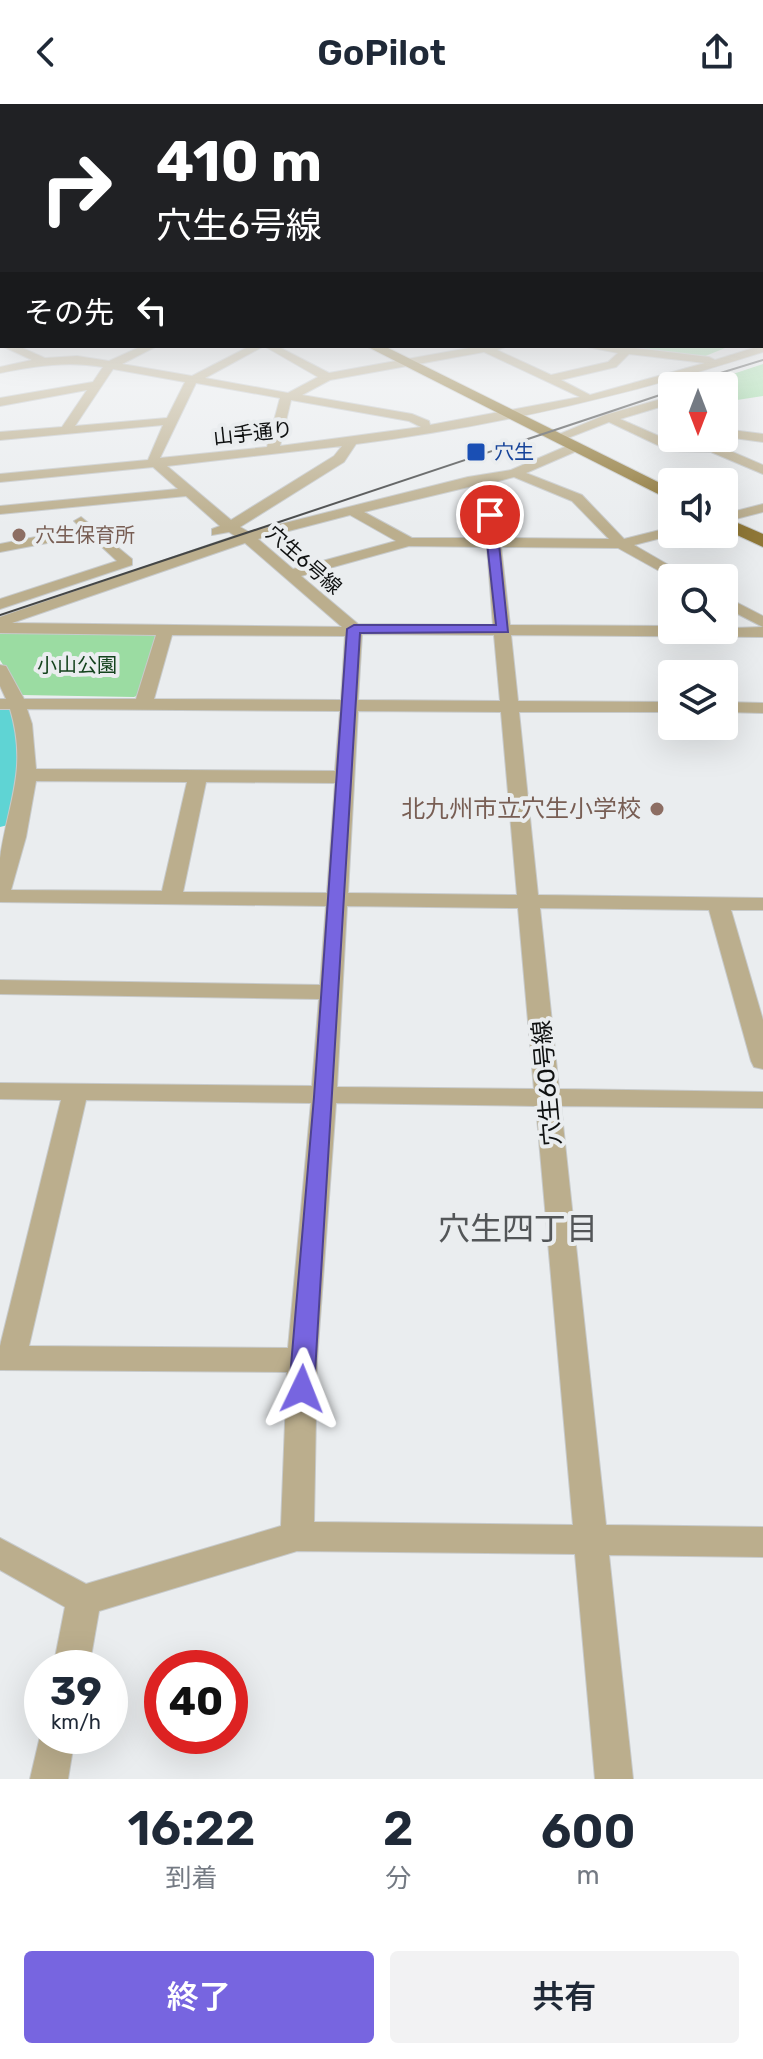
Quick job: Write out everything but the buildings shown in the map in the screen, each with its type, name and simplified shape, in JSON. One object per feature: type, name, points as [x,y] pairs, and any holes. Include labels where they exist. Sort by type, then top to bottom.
[{"type":"main road","points":[[423,371],[658,489]]},
{"type":"main road","points":[[738,528],[763,541]]},
{"type":"street","points":[[66,430],[105,371]]},
{"type":"street","points":[[144,371],[412,418],[425,424]]},
{"type":"street","points":[[154,460],[192,380],[209,371]]},
{"type":"street","points":[[316,371],[327,377]]},
{"type":"street","points":[[272,449],[285,399],[327,377],[360,371]]},
{"type":"street","points":[[533,371],[584,395]]},
{"type":"street","points":[[550,379],[585,371]]},
{"type":"street","points":[[505,412],[584,395],[669,371]]},
{"type":"street","points":[[505,412],[641,387],[691,371]]},
{"type":"street","points":[[0,402],[95,385]]},
{"type":"street","points":[[0,625],[247,537],[468,481],[515,473],[609,418],[658,404]]},
{"type":"street","name":"山手通り","points":[[1,474],[350,443],[468,423],[505,412]]},
{"type":"street","name":"山手通り","points":[[272,449],[505,412]]},
{"type":"street","points":[[609,418],[658,440]]},
{"type":"street","points":[[0,436],[170,421]]},
{"type":"street","points":[[738,432],[763,423]]},
{"type":"street","points":[[738,437],[763,438]]},
{"type":"street","points":[[0,604],[230,527],[339,459],[350,443]]},
{"type":"street","points":[[738,449],[763,470]]},
{"type":"street","name":"穴生6号線","points":[[154,460],[354,629]]},
{"type":"street","points":[[515,473],[577,498],[621,544],[658,564]]},
{"type":"street","points":[[1,474],[5,510],[190,492]]},
{"type":"street","name":"穴生60号線","points":[[488,479],[614,1779]]},
{"type":"street","points":[[68,504],[89,531],[127,562]]},
{"type":"street","points":[[738,516],[763,508]]},
{"type":"street","points":[[353,511],[409,542]]},
{"type":"street","points":[[0,548],[89,531]]},
{"type":"street","points":[[290,574],[409,542],[621,544],[658,535]]},
{"type":"street","points":[[738,609],[763,622]]},
{"type":"street","points":[[0,625],[165,631],[503,629],[763,632]]},
{"type":"street","points":[[297,1536],[302,1360],[324,1097],[334,900],[354,629]]},
{"type":"street","points":[[144,702],[165,631]]},
{"type":"street","points":[[0,670],[8,703],[24,726],[29,775],[19,831],[0,894],[763,904]]},
{"type":"street","points":[[8,703],[658,707]]},
{"type":"street","points":[[738,707],[763,708]]},
{"type":"street","points":[[29,775],[345,777]]},
{"type":"street","points":[[171,897],[198,776]]},
{"type":"street","points":[[718,903],[754,995],[763,1061]]},
{"type":"street","points":[[0,987],[329,992]]},
{"type":"street","points":[[0,1091],[763,1100]]},
{"type":"street","points":[[75,1092],[6,1358],[302,1360]]},
{"type":"street","points":[[0,1553],[84,1600],[297,1536],[763,1542]]},
{"type":"street","points":[[74,1650],[84,1600]]},
{"type":"street","points":[[49,1779],[54,1754]]},
{"type":"green space","points":[[763,371],[763,396],[738,400],[738,372]]},
{"type":"green space","name":"小山公園","points":[[0,634],[157,636],[141,694],[134,697],[22,695],[0,660]]},
{"type":"waterway","points":[[0,709],[8,771],[0,817]]},
{"type":"tram line","points":[[0,615],[658,396]]},
{"type":"place","name":"穴生","points":[[476,452]]},
{"type":"place","name":"穴生保育所","points":[[19,535]]},
{"type":"place","name":"北九州市立穴生小学校","points":[[657,809]]},
{"type":"district","name":"穴生四丁目","points":[[518,1229]]},
{"type":"route","points":[[302,1389],[354,629],[503,629],[490,515]]}]
